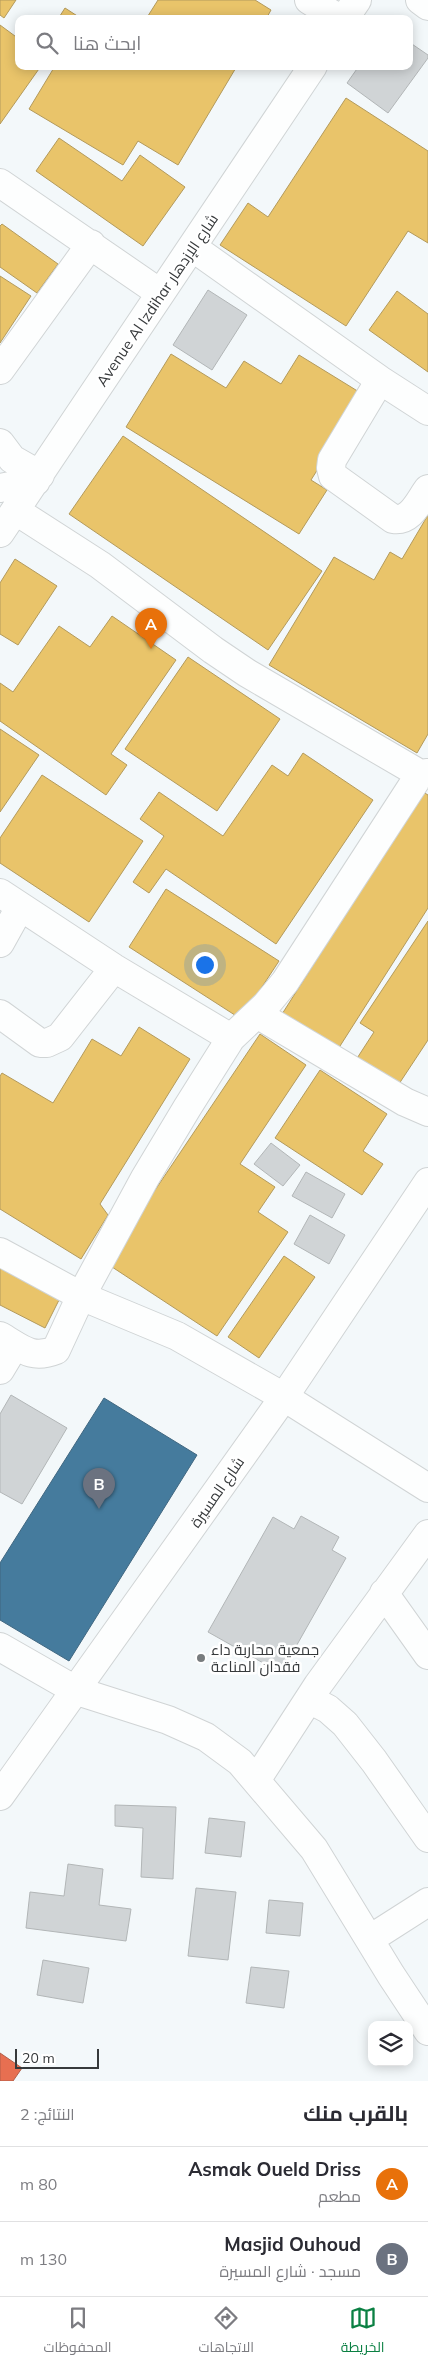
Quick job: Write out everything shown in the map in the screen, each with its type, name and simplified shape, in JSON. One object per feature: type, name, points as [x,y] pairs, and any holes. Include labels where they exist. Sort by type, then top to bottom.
[{"type":"street","points":[[309,0],[333,15]]},
{"type":"street","points":[[347,15],[357,0]]},
{"type":"street","points":[[420,0],[428,6]]},
{"type":"street","name":"Avenue Al Izdihar شارع الإزدهار","points":[[0,533],[310,70]]},
{"type":"street","points":[[0,183],[160,293]]},
{"type":"street","points":[[0,370],[91,244]]},
{"type":"street","points":[[192,247],[380,380],[428,411]]},
{"type":"street","points":[[380,380],[332,460],[333,476],[393,519],[398,520],[405,519],[410,514],[428,489]]},
{"type":"street","points":[[0,443],[12,458],[38,478]]},
{"type":"street","points":[[0,488],[38,478]]},
{"type":"street","points":[[0,1370],[7,1340],[32,1354],[40,1355],[56,1350],[81,1296],[162,1148],[231,1038],[257,1014],[285,982],[424,774],[247,673],[213,650],[100,565],[16,511]]},
{"type":"street","points":[[0,943],[10,900],[114,968],[231,1038]]},
{"type":"street","points":[[0,1014],[40,1043],[55,1041],[60,1038],[114,968]]},
{"type":"street","points":[[257,1014],[405,1102],[428,1112]]},
{"type":"street","name":"شارع المسيرة","points":[[0,1796],[77,1691],[284,1397],[428,1182]]},
{"type":"street","points":[[0,1252],[81,1296],[177,1336],[284,1397],[428,1488]]},
{"type":"street","points":[[257,1779],[309,1698],[428,1534]]},
{"type":"street","points":[[384,1593],[428,1655]]},
{"type":"street","points":[[0,1647],[77,1691],[168,1720],[206,1737],[240,1762],[257,1779],[314,1849],[428,2031]]},
{"type":"street","points":[[309,1698],[328,1709],[345,1724],[428,1838]]},
{"type":"street","points":[[370,1939],[428,1902]]},
{"type":"building: سكن","points":[[0,0],[16,0],[4,18],[0,15]]},
{"type":"building: سكن","points":[[158,0],[255,0],[271,10],[268,15],[149,15]]},
{"type":"building: سكن","points":[[65,8],[76,15],[61,15]]},
{"type":"building: سكن","points":[[0,25],[15,36],[15,70],[38,70],[0,124]]},
{"type":"building: سكن","points":[[53,70],[235,70],[178,165],[138,141],[123,165],[29,109]]},
{"type":"building: سكن","points":[[346,98],[428,151],[428,243],[408,231],[346,326],[220,245],[248,203],[268,217]]},
{"type":"building: سكن","points":[[59,138],[122,181],[140,155],[185,187],[143,246],[36,171]]},
{"type":"building: سكن","points":[[2,224],[58,264],[37,293],[0,267],[0,226]]},
{"type":"building: سكن","points":[[0,276],[31,296],[0,343]]},
{"type":"building: سكن","points":[[397,291],[428,314],[428,372],[369,330]]},
{"type":"building: سكن","points":[[171,354],[226,388],[244,361],[281,384],[299,355],[364,395],[311,480],[327,490],[299,534],[126,427]]},
{"type":"building: سكن","points":[[123,436],[322,571],[268,650],[69,514]]},
{"type":"building: سكن","points":[[428,515],[428,734],[417,753],[269,665],[334,557],[374,580],[390,552],[402,559]]},
{"type":"building: سكن","points":[[15,559],[57,586],[18,645],[0,634],[0,583]]},
{"type":"building: سكن","points":[[112,616],[176,660],[111,754],[127,765],[106,795],[0,721],[0,683],[13,692],[59,626],[90,647]]},
{"type":"building: سكن","points":[[188,657],[280,719],[217,811],[125,749]]},
{"type":"building: سكن","points":[[0,729],[39,755],[0,812]]},
{"type":"building: سكن","points":[[303,753],[373,800],[276,944],[166,869],[149,893],[133,882],[164,836],[140,819],[159,792],[223,836],[272,765],[288,776]]},
{"type":"building: سكن","points":[[42,775],[143,841],[89,922],[0,863],[0,838]]},
{"type":"building: سكن","points":[[423,792],[428,795],[428,908],[333,1057],[277,1022]]},
{"type":"building: سكن","points":[[166,889],[279,961],[241,1019],[129,947]]},
{"type":"building: سكن","points":[[428,921],[428,1040],[393,1093],[352,1066],[374,1032],[360,1023]]},
{"type":"building: سكن","points":[[139,1027],[190,1059],[100,1204],[108,1215],[81,1259],[0,1209],[0,1076],[2,1073],[53,1103],[92,1039],[121,1056]]},
{"type":"building: سكن","points":[[260,1034],[306,1065],[240,1164],[275,1187],[258,1212],[288,1232],[217,1336],[106,1263]]},
{"type":"building: سكن","points":[[320,1070],[387,1114],[363,1151],[383,1164],[362,1195],[275,1138]]},
{"type":"building: سكن","points":[[284,1256],[315,1277],[259,1358],[228,1337]]},
{"type":"building: سكن","points":[[0,1258],[64,1290],[45,1328],[0,1305]]},
{"type":"building: متاجر","points":[[0,2053],[22,2068],[13,2081],[0,2081]]},
{"type":"building: مرافق عامة","points":[[104,1398],[197,1455],[69,1661],[0,1620],[0,1563]]},
{"type":"building: أخرى","points":[[413,45],[428,55],[428,58],[388,113],[347,83],[356,70],[413,70]]},
{"type":"building: أخرى","points":[[208,290],[247,315],[212,370],[173,345]]},
{"type":"building: أخرى","points":[[271,1143],[300,1165],[283,1186],[254,1164]]},
{"type":"building: أخرى","points":[[306,1172],[345,1194],[332,1218],[292,1196]]},
{"type":"building: أخرى","points":[[310,1215],[345,1235],[329,1264],[294,1244]]},
{"type":"building: أخرى","points":[[11,1395],[67,1428],[22,1504],[0,1492],[0,1414]]},
{"type":"building: أخرى","points":[[301,1516],[339,1537],[332,1550],[346,1558],[281,1673],[208,1632],[273,1517],[294,1529]]},
{"type":"building: أخرى","points":[[115,1805],[176,1807],[173,1879],[141,1877],[143,1828],[115,1826]]},
{"type":"building: أخرى","points":[[209,1818],[245,1822],[241,1857],[205,1853]]},
{"type":"building: أخرى","points":[[68,1864],[103,1869],[99,1905],[131,1909],[126,1941],[26,1928],[30,1892],[64,1896]]},
{"type":"building: أخرى","points":[[196,1888],[236,1892],[228,1960],[188,1956]]},
{"type":"building: أخرى","points":[[269,1900],[303,1903],[300,1936],[266,1933]]},
{"type":"building: أخرى","points":[[43,1960],[89,1968],[83,2003],[37,1995]]},
{"type":"building: أخرى","points":[[251,1967],[289,1971],[284,2008],[246,2003]]},
{"type":"place","name":"Asmak Oueld Driss","points":[[151,649]]},
{"type":"place","name":"Masjid Ouhoud","points":[[99,1509]]},
{"type":"place","name":"جمعية محاربة داء فقدان المناعة","points":[[201,1658]]}]
